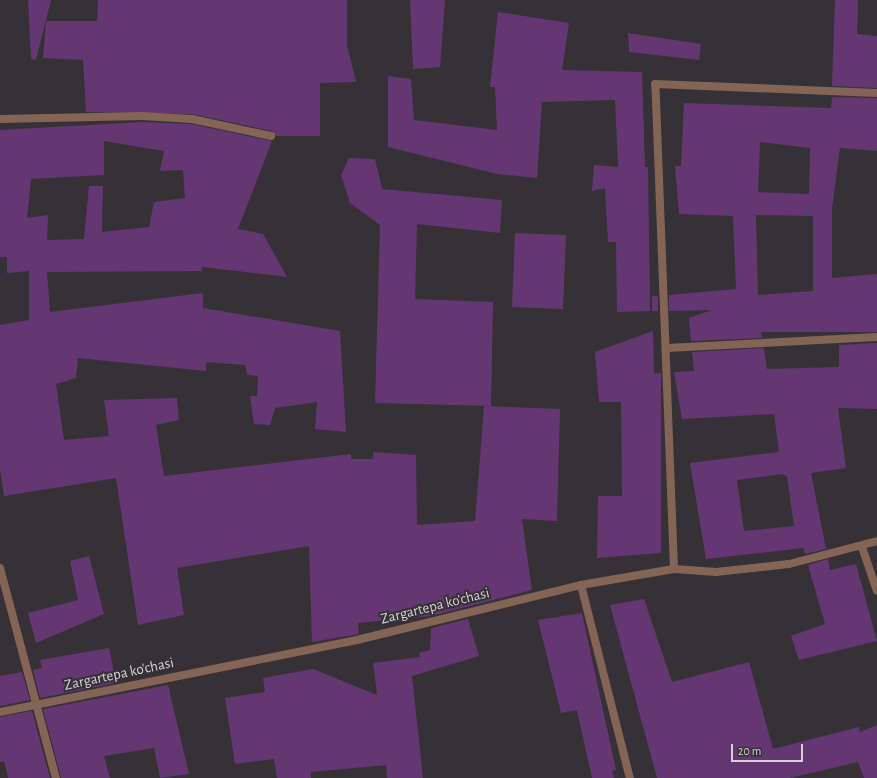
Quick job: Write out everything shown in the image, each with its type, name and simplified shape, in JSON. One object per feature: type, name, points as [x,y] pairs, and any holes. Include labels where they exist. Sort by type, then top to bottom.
[{"type":"street","points":[[674,569],[667,348],[655,84],[877,93]]},
{"type":"street","points":[[0,119],[178,118],[270,136]]},
{"type":"street","points":[[667,348],[877,337]]},
{"type":"street","name":"Zargartepa ko'chasi","points":[[0,712],[361,639],[581,585],[674,569],[716,572],[789,564],[862,547],[877,541]]},
{"type":"street","points":[[862,547],[877,591]]},
{"type":"street","points":[[0,568],[38,705],[56,778]]},
{"type":"street","points":[[581,585],[630,778]]},
{"type":"building","points":[[28,0],[51,0],[36,60],[31,59]]},
{"type":"building","points":[[98,0],[347,0],[347,46],[356,82],[320,83],[320,136],[276,136],[272,131],[192,114],[86,112],[83,60],[43,58],[46,21],[97,21]]},
{"type":"building","points":[[410,0],[445,0],[440,67],[413,69]]},
{"type":"building","points":[[835,0],[858,0],[857,34],[877,36],[877,88],[832,86]]},
{"type":"building","points":[[498,12],[569,23],[562,70],[642,72],[645,167],[648,167],[650,311],[617,312],[616,242],[608,242],[605,188],[592,191],[594,165],[618,167],[615,100],[542,102],[537,178],[497,174],[388,147],[388,76],[411,79],[414,120],[497,130],[495,87],[490,87]]},
{"type":"building","points":[[628,33],[701,44],[699,60],[629,52]]},
{"type":"building","points":[[832,97],[877,98],[877,151],[840,148],[832,208],[832,278],[877,274],[877,332],[761,332],[762,338],[691,341],[689,318],[712,310],[669,311],[669,295],[736,289],[733,216],[679,214],[675,166],[681,166],[684,103],[831,108]],"holes":[[[760,142],[810,148],[809,194],[758,192]],[[756,215],[813,216],[813,291],[758,295]]]},
{"type":"building","points":[[142,122],[191,124],[272,141],[238,229],[263,234],[287,277],[202,267],[202,271],[47,272],[50,312],[203,293],[203,308],[340,331],[346,432],[315,429],[317,402],[275,408],[270,425],[254,424],[250,396],[257,396],[258,376],[247,375],[245,365],[206,362],[206,371],[78,358],[76,378],[56,384],[64,440],[109,436],[104,400],[177,398],[179,420],[156,425],[164,476],[351,454],[351,459],[373,459],[373,452],[416,455],[417,525],[475,521],[484,406],[560,409],[557,521],[522,519],[532,590],[431,616],[358,623],[359,634],[312,642],[309,546],[177,568],[184,615],[138,625],[116,478],[4,496],[0,469],[0,325],[29,320],[29,271],[7,273],[7,257],[0,257],[0,130]],"holes":[[[104,141],[164,151],[160,171],[183,170],[185,198],[154,202],[149,227],[102,232],[103,186],[89,186],[84,239],[47,240],[48,215],[27,218],[31,179],[104,175]]]},
{"type":"building","points":[[349,158],[375,159],[382,189],[502,200],[500,233],[417,224],[415,299],[493,302],[491,406],[375,403],[380,225],[350,203],[341,175]]},
{"type":"building","points":[[515,233],[566,235],[563,309],[512,307]]},
{"type":"building","points":[[652,296],[658,296],[658,311],[652,311]]},
{"type":"building","points":[[653,331],[654,374],[661,373],[661,553],[597,558],[598,496],[622,496],[621,402],[599,402],[595,352]]},
{"type":"building","points":[[877,343],[877,409],[838,408],[846,468],[811,473],[826,549],[805,554],[803,548],[706,559],[690,463],[779,452],[774,414],[682,419],[674,372],[694,371],[692,352],[764,348],[767,369],[839,367],[839,345]],"holes":[[[782,474],[787,476],[794,526],[744,531],[737,480]]]},
{"type":"building","points":[[89,556],[104,614],[36,643],[28,613],[78,600],[70,561]]},
{"type":"building","points":[[828,559],[830,570],[856,564],[877,641],[799,660],[791,636],[825,624],[808,565]]},
{"type":"building","points":[[644,599],[672,682],[749,662],[773,749],[859,727],[860,732],[877,725],[877,778],[864,778],[858,762],[790,778],[657,778],[610,605]]},
{"type":"building","points":[[582,613],[616,770],[612,771],[614,778],[592,778],[577,710],[561,713],[538,620]]},
{"type":"building","points":[[468,619],[479,656],[412,676],[423,778],[387,778],[386,765],[311,772],[311,778],[277,778],[274,759],[235,764],[225,698],[265,692],[263,678],[313,669],[377,695],[373,663],[420,657],[419,653],[430,650],[431,628]]},
{"type":"building","points":[[109,648],[116,683],[40,698],[33,670],[42,668],[40,660]]},
{"type":"building","points":[[22,672],[30,700],[0,706],[0,676]]},
{"type":"building","points":[[168,685],[189,774],[160,778],[154,748],[104,756],[110,778],[61,778],[43,709]]},
{"type":"building","points":[[32,711],[50,778],[8,778],[4,761],[0,762],[0,717]]}]
